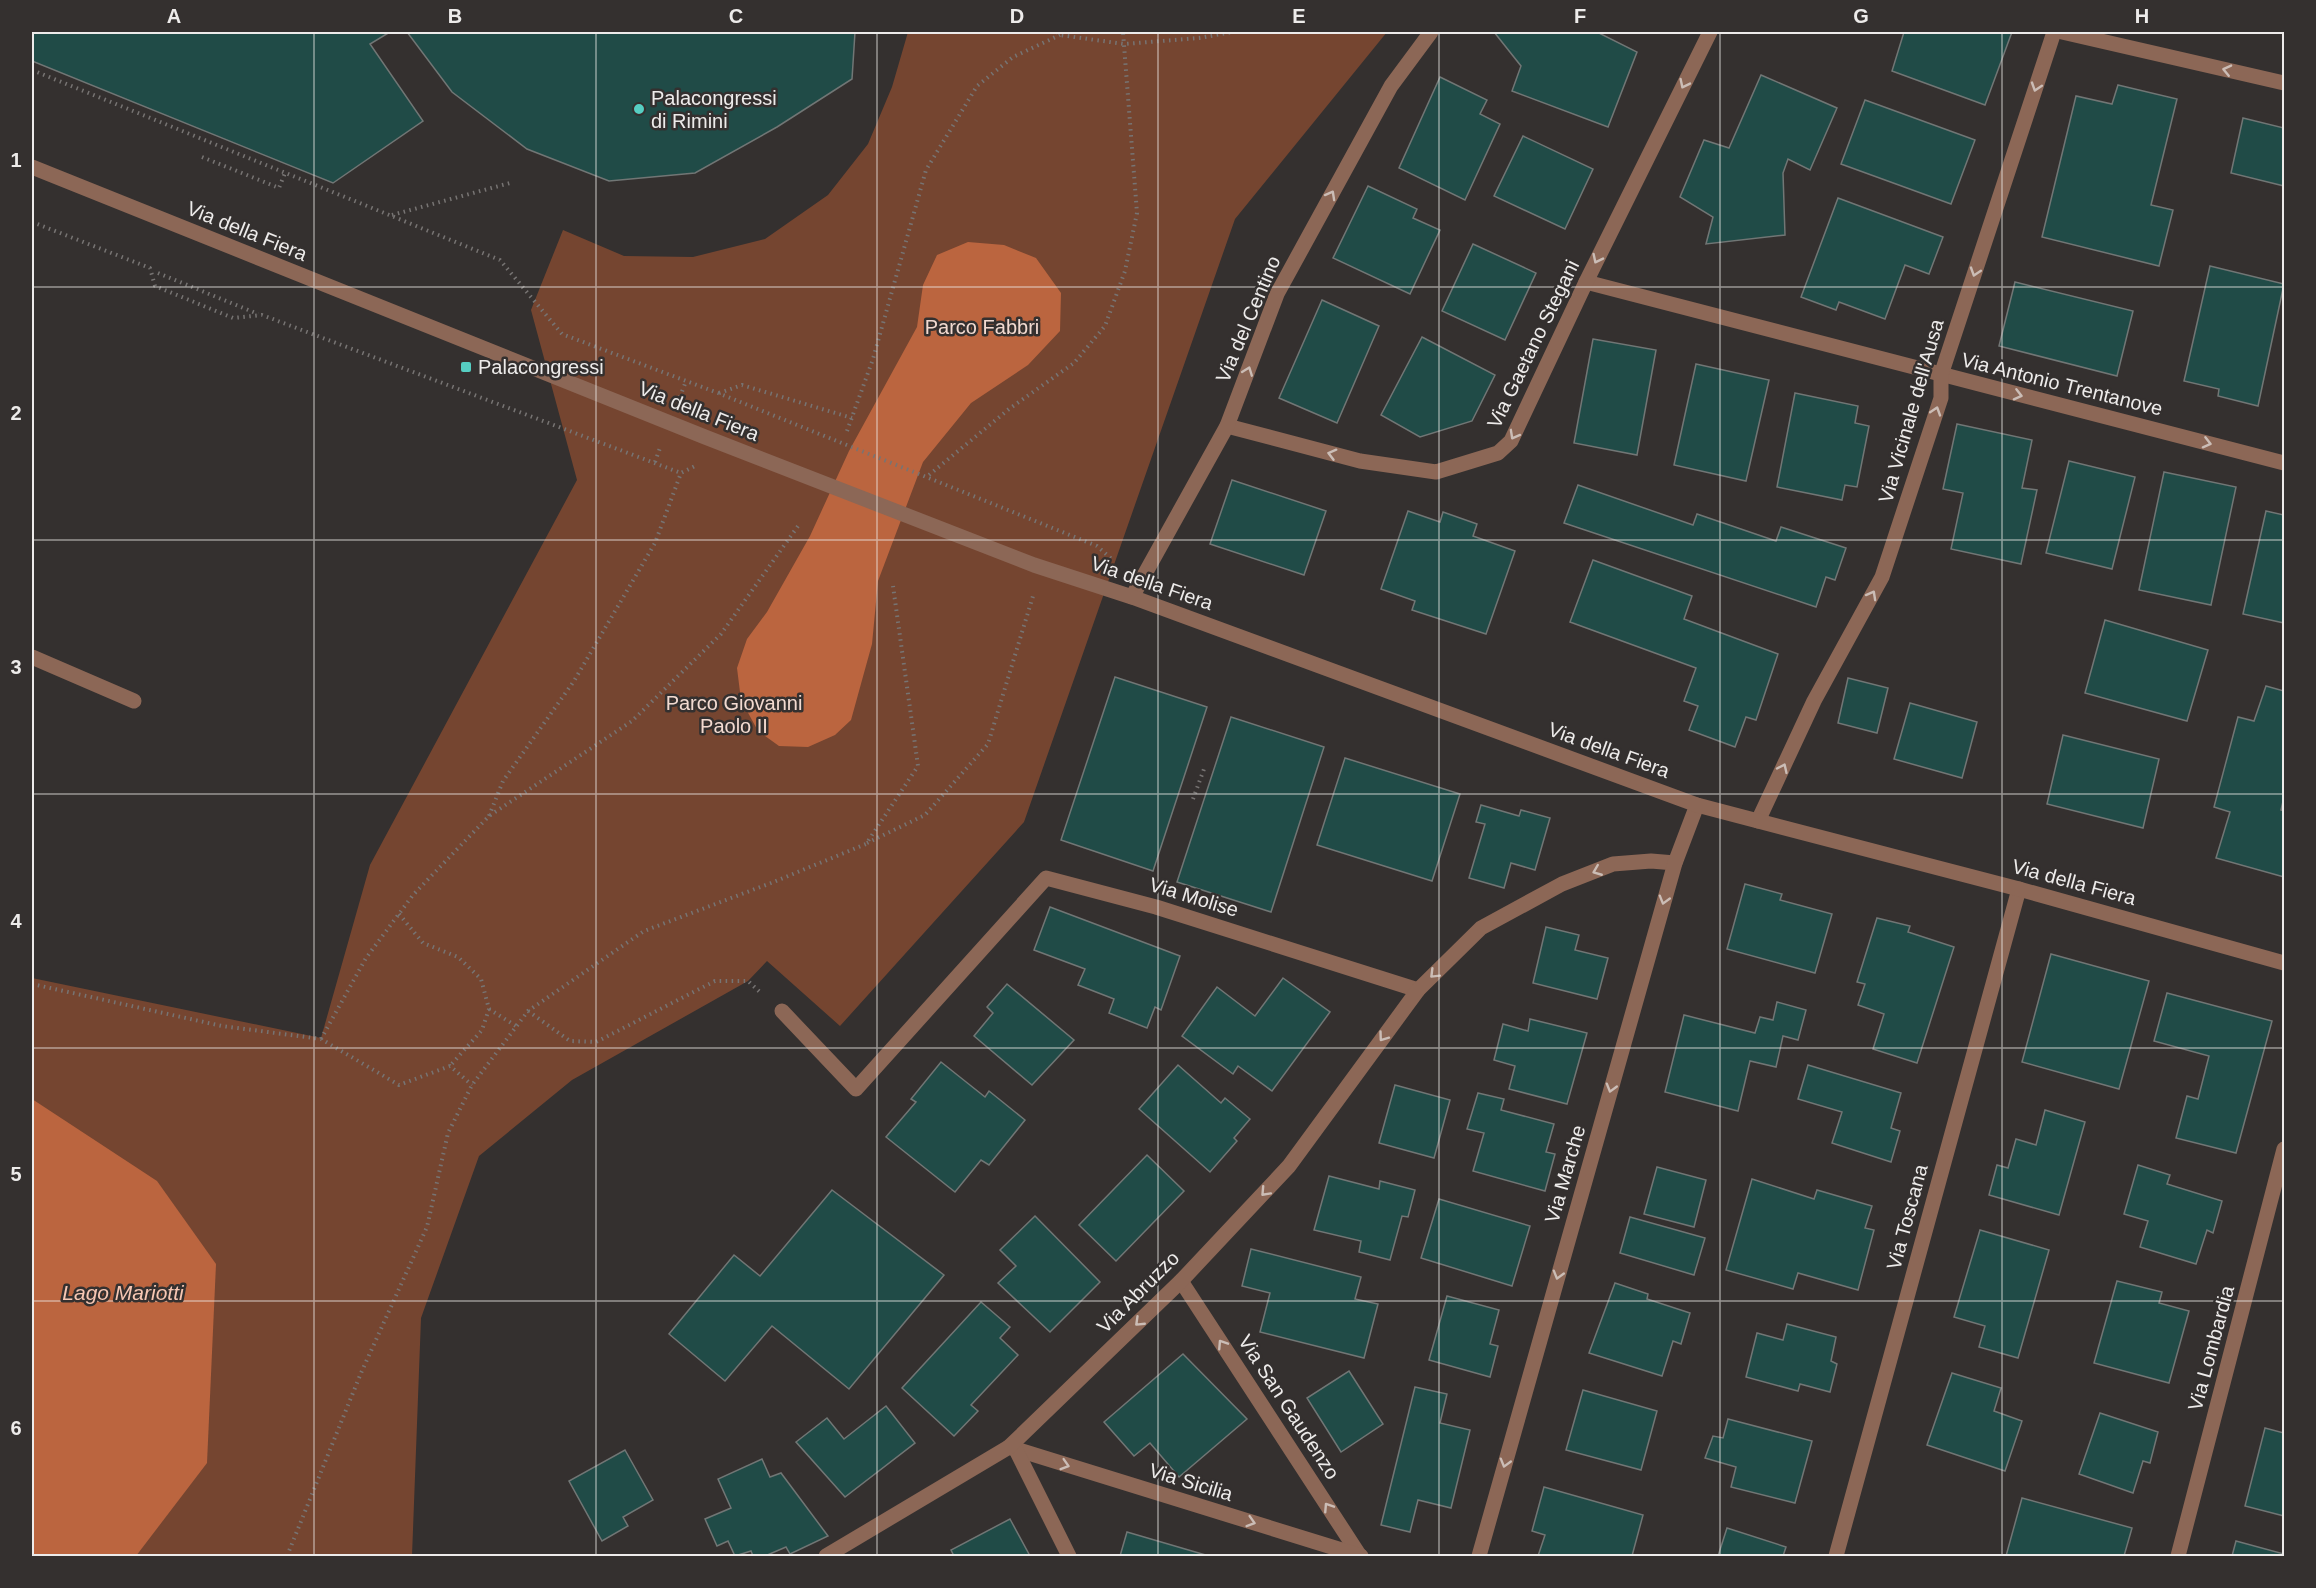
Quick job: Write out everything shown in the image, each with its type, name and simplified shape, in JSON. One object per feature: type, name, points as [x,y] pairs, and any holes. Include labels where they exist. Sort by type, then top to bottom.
[{"type":"street","name":"Via del Centino","points":[[1135,590],[1227,426],[1277,294],[1391,86],[1431,32]]},
{"type":"street","name":"Via Gaetano Stegani","points":[[1227,426],[1360,461],[1436,472],[1498,453],[1511,441],[1586,282],[1710,32]]},
{"type":"street","name":"Via Vicinale dell'Ausa","points":[[1758,821],[1814,701],[1882,577],[1941,398],[1941,375],[2054,32]]},
{"type":"street","points":[[2062,32],[2284,83]]},
{"type":"street","name":"Via della Fiera","points":[[32,167],[705,437],[1034,565],[1135,590],[1697,805],[2019,889],[2284,963]]},
{"type":"street","name":"Via Antonio Trentanove","points":[[1586,282],[2284,463]]},
{"type":"street","points":[[32,657],[134,701]]},
{"type":"street","name":"Via Marche","points":[[1479,1557],[1675,863],[1697,805]]},
{"type":"street","points":[[1418,990],[1481,928],[1562,884],[1613,864],[1651,861],[1675,863]]},
{"type":"street","name":"Via Molise","points":[[782,1011],[856,1089],[1046,878],[1156,907],[1418,990]]},
{"type":"street","name":"Via Toscana","points":[[1836,1557],[2019,889]]},
{"type":"street","name":"Via Abruzzo","points":[[826,1557],[1012,1449],[1181,1281],[1289,1166],[1418,990]]},
{"type":"street","name":"Via Lombardia","points":[[2178,1557],[2284,1149]]},
{"type":"street","name":"Via San Gaudenzo","points":[[1181,1281],[1361,1556]]},
{"type":"street","points":[[1012,1449],[1068,1557]]},
{"type":"street","name":"Via Sicilia","points":[[1012,1449],[1361,1556]]},
{"type":"path","points":[[929,475],[1009,409],[1074,363],[1105,326],[1125,271],[1137,213],[1123,32]]},
{"type":"path","points":[[847,431],[873,359],[926,170],[977,86],[1013,57],[1059,33],[1124,44],[1199,38],[1233,32]]},
{"type":"path","points":[[32,70],[500,260],[562,334],[718,393],[1097,546],[1135,590]]},
{"type":"path","points":[[202,157],[279,188],[285,173]]},
{"type":"path","points":[[391,215],[510,183]]},
{"type":"path","points":[[32,222],[150,268],[155,286],[233,318],[262,315]]},
{"type":"path","points":[[158,273],[262,315],[681,473],[655,543],[574,681],[503,781],[489,816]]},
{"type":"path","points":[[718,393],[742,385],[852,418]]},
{"type":"path","points":[[321,1039],[366,958],[413,896],[489,816],[632,721],[721,634],[798,526]]},
{"type":"path","points":[[866,844],[918,766],[893,586]]},
{"type":"path","points":[[287,1557],[361,1373],[427,1227],[448,1133],[472,1085],[516,1026],[528,1011],[644,931],[866,844],[925,815],[988,744],[1035,596]]},
{"type":"path","points":[[1193,799],[1204,769]]},
{"type":"path","points":[[32,984],[222,1026],[321,1039],[399,1085],[450,1065],[482,1030],[489,1009],[481,979],[458,957],[423,943],[399,914]]},
{"type":"path","points":[[528,1011],[570,1041],[596,1042],[715,981],[748,981],[782,1011]]},
{"type":"path","points":[[489,1009],[516,1026]]},
{"type":"path","points":[[450,1065],[472,1085]]},
{"type":"green space","name":"Parco Giovanni Paolo II","points":[[908,32],[1387,32],[1235,219],[1024,822],[840,1026],[767,961],[748,981],[572,1080],[479,1156],[421,1318],[412,1556],[32,1556],[32,978],[321,1038],[370,865],[577,480],[531,310],[563,230],[624,256],[693,257],[765,239],[828,195],[868,144],[892,87]]},
{"type":"water","points":[[968,242],[1004,245],[1036,258],[1061,293],[1060,331],[1028,365],[971,403],[923,462],[878,581],[872,644],[851,720],[835,735],[808,747],[779,746],[758,731],[741,700],[737,668],[747,639],[767,612],[810,536],[849,451],[917,327],[923,285],[937,255]]},
{"type":"water","name":"Lago Mariotti","points":[[32,1099],[157,1181],[216,1264],[207,1463],[136,1556],[32,1556]]},
{"type":"building","points":[[32,32],[390,32],[370,44],[423,121],[333,183],[32,61]]},
{"type":"building","name":"Palacongressi di Rimini","points":[[407,32],[855,32],[852,79],[777,127],[695,173],[609,181],[527,149],[452,92]]},
{"type":"building","points":[[1494,32],[1597,32],[1637,52],[1608,127],[1512,91],[1521,66]]},
{"type":"building","points":[[1904,32],[2012,32],[1985,105],[1892,71]]},
{"type":"building","points":[[1761,75],[1837,108],[1810,170],[1788,159],[1783,173],[1785,235],[1706,244],[1713,217],[1680,197],[1704,140],[1729,148]]},
{"type":"building","points":[[1440,77],[1487,100],[1480,114],[1500,124],[1465,200],[1399,168]]},
{"type":"building","points":[[2118,85],[2177,99],[2151,205],[2173,210],[2159,266],[2042,237],[2076,96],[2112,104]]},
{"type":"building","points":[[1865,100],[1975,140],[1951,204],[1841,164]]},
{"type":"building","points":[[2243,118],[2284,128],[2284,186],[2231,173]]},
{"type":"building","points":[[1523,136],[1593,169],[1565,229],[1494,196]]},
{"type":"building","points":[[1368,186],[1417,209],[1413,218],[1440,230],[1410,294],[1333,258]]},
{"type":"building","points":[[1838,198],[1943,237],[1929,274],[1905,265],[1885,319],[1839,302],[1836,310],[1801,297]]},
{"type":"building","points":[[1473,244],[1536,273],[1505,340],[1442,311]]},
{"type":"building","points":[[2210,266],[2284,284],[2258,406],[2218,396],[2219,389],[2184,381]]},
{"type":"building","points":[[2015,282],[2133,311],[2117,376],[1999,346]]},
{"type":"building","points":[[1322,300],[1379,326],[1337,423],[1279,398]]},
{"type":"building","points":[[1422,337],[1495,375],[1472,421],[1420,437],[1381,415]]},
{"type":"building","points":[[1593,339],[1656,350],[1637,455],[1574,443]]},
{"type":"building","points":[[1696,364],[1769,380],[1746,481],[1674,465]]},
{"type":"building","points":[[1795,393],[1858,406],[1855,423],[1869,426],[1857,487],[1845,485],[1842,500],[1777,487]]},
{"type":"building","points":[[1957,424],[2032,440],[2022,488],[2037,490],[2021,564],[1951,549],[1963,493],[1943,489]]},
{"type":"building","points":[[2069,461],[2135,477],[2112,569],[2046,553]]},
{"type":"building","points":[[2164,472],[2236,487],[2211,605],[2139,590]]},
{"type":"building","points":[[1232,480],[1326,511],[1304,575],[1210,544]]},
{"type":"building","points":[[1578,485],[1693,525],[1697,514],[1776,541],[1781,527],[1846,548],[1835,580],[1826,577],[1816,607],[1564,523]]},
{"type":"building","points":[[1408,511],[1440,522],[1443,512],[1477,524],[1473,536],[1515,551],[1486,634],[1412,610],[1415,601],[1381,589]]},
{"type":"building","points":[[2266,511],[2284,515],[2284,623],[2243,614]]},
{"type":"building","points":[[1593,560],[1692,596],[1684,619],[1778,654],[1756,720],[1746,717],[1735,747],[1689,730],[1698,706],[1684,701],[1696,668],[1570,622]]},
{"type":"building","points":[[2105,620],[2208,650],[2187,721],[2085,693]]},
{"type":"building","points":[[1115,677],[1207,707],[1153,871],[1061,840]]},
{"type":"building","points":[[1848,678],[1888,688],[1877,733],[1838,723]]},
{"type":"building","points":[[2266,686],[2284,691],[2284,797],[2281,810],[2284,811],[2284,877],[2216,858],[2230,812],[2214,807],[2238,717],[2254,721]]},
{"type":"building","points":[[1910,703],[1977,722],[1962,778],[1894,759]]},
{"type":"building","points":[[1231,717],[1324,747],[1271,912],[1177,882]]},
{"type":"building","points":[[2063,735],[2159,759],[2143,828],[2047,804]]},
{"type":"building","points":[[1345,758],[1460,794],[1432,881],[1317,845]]},
{"type":"building","points":[[1481,805],[1519,816],[1521,810],[1550,818],[1535,870],[1511,863],[1504,888],[1469,878],[1485,824],[1476,822]]},
{"type":"building","points":[[1745,884],[1782,894],[1780,900],[1832,914],[1815,973],[1727,949]]},
{"type":"building","points":[[1050,907],[1180,956],[1161,1010],[1155,1007],[1147,1028],[1109,1013],[1114,999],[1078,985],[1085,969],[1034,950]]},
{"type":"building","points":[[1877,918],[1910,926],[1908,932],[1954,947],[1917,1063],[1873,1049],[1884,1014],[1858,1005],[1865,984],[1857,982]]},
{"type":"building","points":[[1546,927],[1579,935],[1575,950],[1608,958],[1597,999],[1533,983]]},
{"type":"building","points":[[2051,954],[2149,981],[2119,1089],[2022,1062]]},
{"type":"building","points":[[1283,978],[1330,1012],[1272,1091],[1238,1066],[1233,1074],[1182,1036],[1217,987],[1255,1016]]},
{"type":"building","points":[[1007,984],[1074,1040],[1032,1085],[974,1036],[993,1013],[987,1007]]},
{"type":"building","points":[[2167,993],[2272,1021],[2236,1153],[2176,1138],[2187,1096],[2198,1099],[2209,1056],[2154,1041]]},
{"type":"building","points":[[1777,1002],[1806,1010],[1798,1040],[1783,1036],[1776,1067],[1750,1061],[1738,1111],[1665,1092],[1684,1015],[1755,1033],[1760,1017],[1773,1020]]},
{"type":"building","points":[[1530,1019],[1587,1033],[1567,1104],[1509,1089],[1515,1066],[1494,1060],[1503,1024],[1528,1031]]},
{"type":"building","points":[[941,1062],[985,1097],[989,1091],[1025,1120],[989,1165],[981,1160],[955,1192],[886,1137],[916,1102],[911,1099]]},
{"type":"building","points":[[1178,1065],[1221,1103],[1225,1098],[1250,1119],[1234,1138],[1237,1141],[1210,1172],[1139,1109]]},
{"type":"building","points":[[1808,1065],[1901,1093],[1891,1128],[1900,1131],[1891,1162],[1832,1143],[1842,1112],[1798,1099]]},
{"type":"building","points":[[1395,1085],[1450,1100],[1434,1158],[1379,1143]]},
{"type":"building","points":[[1478,1093],[1504,1099],[1501,1110],[1554,1124],[1546,1152],[1555,1154],[1545,1191],[1473,1171],[1484,1133],[1467,1129]]},
{"type":"building","points":[[2045,1110],[2085,1122],[2059,1215],[1989,1195],[1997,1165],[2008,1168],[2016,1139],[2036,1145]]},
{"type":"building","points":[[1147,1155],[1184,1191],[1116,1261],[1079,1225]]},
{"type":"building","points":[[2138,1165],[2170,1175],[2167,1184],[2222,1201],[2213,1233],[2207,1230],[2196,1264],[2140,1247],[2148,1221],[2124,1214]]},
{"type":"building","points":[[1657,1167],[1706,1180],[1694,1227],[1644,1214]]},
{"type":"building","points":[[1329,1176],[1379,1189],[1380,1181],[1415,1190],[1408,1217],[1402,1216],[1390,1260],[1359,1252],[1361,1241],[1314,1230]]},
{"type":"building","points":[[1752,1179],[1814,1199],[1817,1190],[1872,1206],[1865,1228],[1874,1230],[1858,1290],[1798,1273],[1793,1289],[1726,1270]]},
{"type":"building","points":[[832,1190],[944,1275],[849,1389],[772,1326],[725,1381],[669,1334],[734,1255],[760,1276]]},
{"type":"building","points":[[1439,1199],[1530,1226],[1512,1286],[1421,1258]]},
{"type":"building","points":[[1035,1216],[1100,1282],[1050,1332],[998,1283],[1016,1266],[1000,1250]]},
{"type":"building","points":[[1630,1217],[1705,1238],[1694,1275],[1620,1253]]},
{"type":"building","points":[[1980,1230],[2049,1250],[2018,1358],[1979,1347],[1985,1326],[1954,1317]]},
{"type":"building","points":[[1251,1249],[1361,1277],[1355,1299],[1378,1304],[1364,1358],[1260,1332],[1270,1293],[1242,1286]]},
{"type":"building","points":[[2117,1281],[2162,1292],[2159,1303],[2189,1311],[2169,1383],[2094,1363]]},
{"type":"building","points":[[1615,1283],[1648,1294],[1647,1299],[1690,1313],[1681,1344],[1673,1341],[1662,1376],[1589,1353]]},
{"type":"building","points":[[1447,1296],[1499,1310],[1490,1344],[1498,1346],[1490,1377],[1429,1360]]},
{"type":"building","points":[[981,1302],[1010,1327],[1000,1338],[1018,1355],[971,1405],[978,1411],[954,1436],[902,1388]]},
{"type":"building","points":[[1787,1324],[1836,1337],[1831,1361],[1837,1364],[1830,1392],[1800,1384],[1798,1391],[1746,1377],[1757,1333],[1783,1340]]},
{"type":"building","points":[[1183,1354],[1247,1419],[1179,1477],[1150,1443],[1134,1456],[1104,1422]]},
{"type":"building","points":[[1349,1371],[1383,1424],[1341,1452],[1307,1398]]},
{"type":"building","points":[[1952,1373],[2001,1388],[1994,1411],[2022,1421],[2005,1471],[1927,1445]]},
{"type":"building","points":[[1415,1387],[1447,1394],[1440,1423],[1470,1430],[1451,1508],[1418,1500],[1410,1532],[1381,1525]]},
{"type":"building","points":[[1583,1390],[1657,1411],[1641,1470],[1566,1450]]},
{"type":"building","points":[[886,1406],[915,1443],[845,1497],[796,1442],[827,1418],[844,1439]]},
{"type":"building","points":[[2100,1413],[2158,1432],[2150,1463],[2143,1461],[2133,1493],[2079,1474]]},
{"type":"building","points":[[1728,1419],[1812,1441],[1795,1503],[1731,1487],[1736,1467],[1705,1458],[1713,1436],[1723,1438]]},
{"type":"building","points":[[2265,1428],[2284,1433],[2284,1516],[2245,1506]]},
{"type":"building","points":[[625,1450],[653,1500],[623,1517],[628,1526],[602,1541],[569,1481]]},
{"type":"building","points":[[762,1459],[770,1477],[781,1473],[828,1536],[790,1554],[786,1547],[765,1556],[753,1556],[751,1551],[735,1556],[728,1541],[717,1546],[705,1519],[731,1508],[718,1479]]},
{"type":"building","points":[[1544,1487],[1643,1515],[1632,1556],[1538,1556],[1545,1535],[1532,1531]]},
{"type":"building","points":[[2022,1498],[2132,1528],[2124,1556],[2006,1556]]},
{"type":"building","points":[[1010,1519],[1030,1556],[954,1556],[951,1550]]},
{"type":"building","points":[[1727,1528],[1786,1547],[1783,1556],[1718,1556]]},
{"type":"building","points":[[1127,1532],[1209,1556],[1120,1556]]},
{"type":"building","points":[[2236,1541],[2284,1554],[2284,1556],[2232,1556]]},
{"type":"place","name":"Palacongressi di Rimini","points":[[639,109]]},
{"type":"place","name":"Palacongressi","points":[[466,367]]},
{"type":"park label","name":"Parco Fabbri","points":[[982,327]]}]
